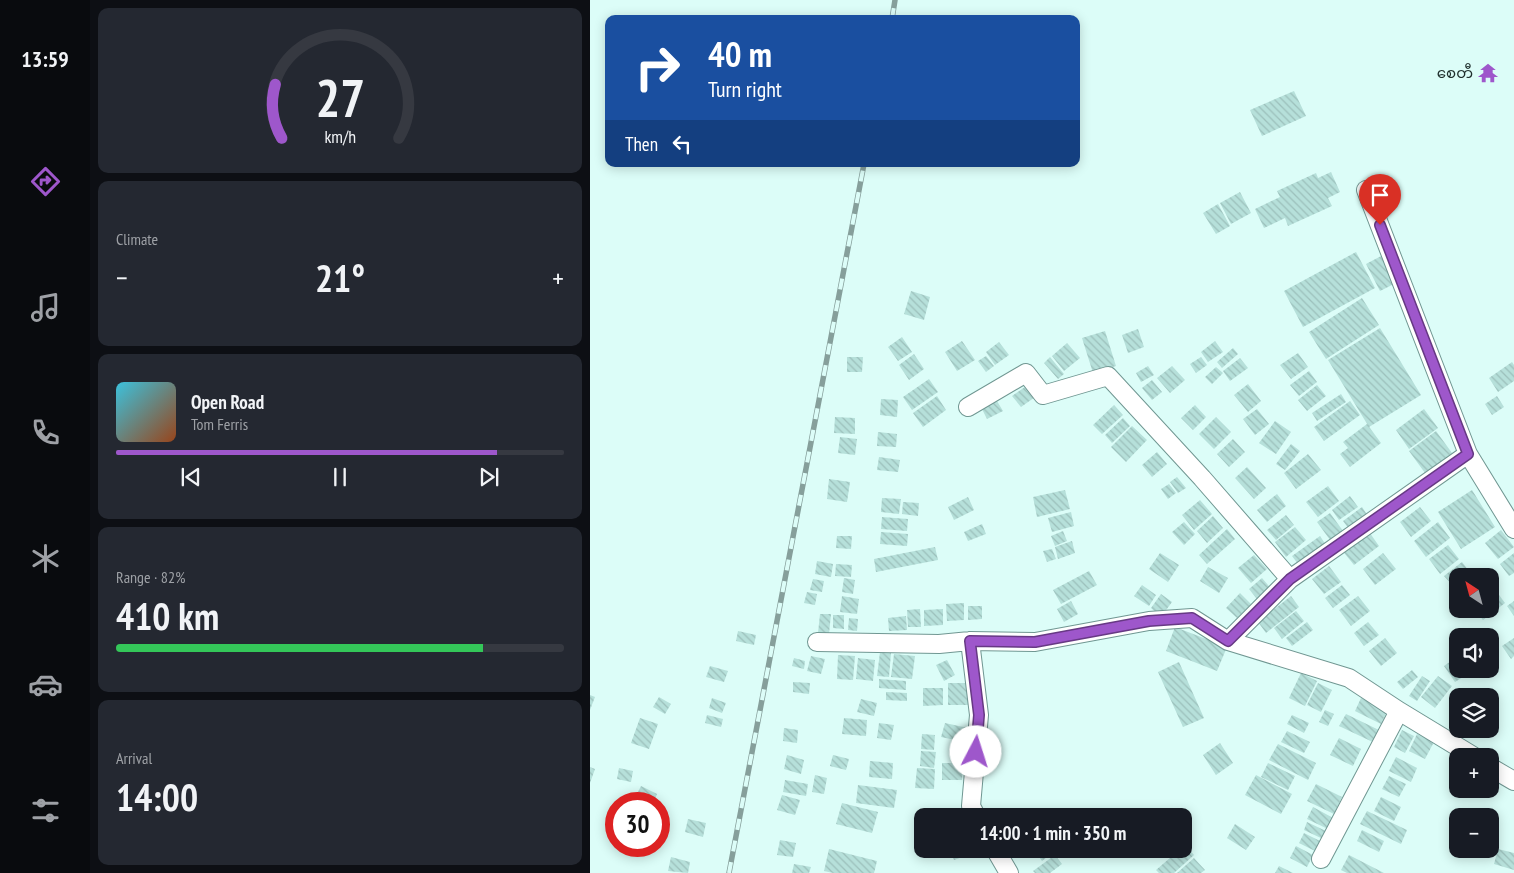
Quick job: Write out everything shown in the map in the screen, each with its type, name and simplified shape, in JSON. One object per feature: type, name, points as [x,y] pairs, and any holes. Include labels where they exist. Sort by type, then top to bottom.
[{"type":"street","points":[[1366,190],[1468,454],[1514,529]]},
{"type":"street","points":[[968,407],[1026,374],[1043,395],[1108,376],[1202,478],[1290,579]]},
{"type":"street","points":[[1228,641],[1290,579],[1468,454]]},
{"type":"street","points":[[817,642],[939,644],[970,641],[1035,642],[1149,621],[1192,618],[1228,641],[1349,678],[1460,748]]},
{"type":"street","points":[[970,641],[979,715],[972,808]]},
{"type":"street","points":[[1320,859],[1399,711]]},
{"type":"street","points":[[1499,772],[1514,781]]},
{"type":"street","points":[[1000,858],[1009,873]]},
{"type":"building","points":[[1294,91],[1306,116],[1262,136],[1250,110]]},
{"type":"building","points":[[1331,172],[1340,192],[1328,198],[1332,206],[1288,226],[1285,218],[1264,228],[1255,209],[1280,197],[1277,191],[1316,173],[1318,178]]},
{"type":"building","points":[[1240,192],[1251,213],[1231,224],[1220,203]]},
{"type":"building","points":[[1218,204],[1230,226],[1216,234],[1203,213]]},
{"type":"building","points":[[1356,252],[1375,288],[1303,327],[1284,291]]},
{"type":"building","points":[[1383,255],[1398,282],[1380,291],[1366,264]]},
{"type":"building","points":[[911,291],[930,297],[924,320],[904,314]]},
{"type":"building","points":[[1362,298],[1379,325],[1326,359],[1309,332]]},
{"type":"building","points":[[1380,328],[1421,395],[1369,427],[1328,360]]},
{"type":"building","points":[[1138,329],[1144,347],[1128,353],[1122,335]]},
{"type":"building","points":[[1105,331],[1116,366],[1093,373],[1082,338]]},
{"type":"building","points":[[902,337],[912,352],[898,361],[888,347]]},
{"type":"building","points":[[962,341],[975,360],[957,371],[945,352]]},
{"type":"building","points":[[1215,341],[1223,352],[1208,362],[1201,352]]},
{"type":"building","points":[[999,342],[1009,355],[995,365],[986,352]]},
{"type":"building","points":[[1067,343],[1080,358],[1064,371],[1052,356]]},
{"type":"building","points":[[1233,348],[1238,354],[1222,368],[1217,362]]},
{"type":"building","points":[[1298,353],[1308,367],[1291,379],[1280,365]]},
{"type":"building","points":[[914,354],[924,369],[909,380],[899,365]]},
{"type":"building","points":[[986,356],[994,366],[986,372],[978,361]]},
{"type":"building","points":[[847,357],[863,357],[862,372],[847,372]]},
{"type":"building","points":[[1050,357],[1064,374],[1058,379],[1044,363]]},
{"type":"building","points":[[1201,357],[1207,365],[1196,373],[1190,364]]},
{"type":"building","points":[[1240,358],[1248,368],[1230,381],[1223,371]]},
{"type":"building","points":[[1512,362],[1514,365],[1514,381],[1498,392],[1489,378]]},
{"type":"building","points":[[1148,366],[1154,375],[1141,382],[1136,373]]},
{"type":"building","points":[[1172,366],[1185,380],[1170,393],[1157,378]]},
{"type":"building","points":[[1216,367],[1223,373],[1212,384],[1205,377]]},
{"type":"building","points":[[1309,371],[1317,382],[1299,396],[1290,385]]},
{"type":"building","points":[[929,379],[938,392],[912,410],[903,397]]},
{"type":"building","points":[[1152,380],[1162,392],[1152,400],[1142,388]]},
{"type":"building","points":[[1029,384],[1038,395],[1021,407],[1012,396]]},
{"type":"building","points":[[1248,384],[1261,401],[1248,412],[1234,395]]},
{"type":"building","points":[[1317,385],[1326,396],[1307,411],[1298,400]]},
{"type":"building","points":[[1341,394],[1346,402],[1317,421],[1312,413]]},
{"type":"building","points":[[937,396],[946,410],[923,427],[913,413]]},
{"type":"building","points":[[1497,396],[1504,407],[1492,415],[1485,404]]},
{"type":"building","points":[[881,399],[898,400],[897,417],[880,415]]},
{"type":"building","points":[[997,401],[1003,411],[987,419],[982,409]]},
{"type":"building","points":[[1350,401],[1360,415],[1324,441],[1314,427]]},
{"type":"building","points":[[1114,405],[1123,415],[1102,434],[1093,425]]},
{"type":"building","points":[[1195,405],[1206,417],[1193,430],[1181,418]]},
{"type":"building","points":[[1257,409],[1269,424],[1255,435],[1243,419]]},
{"type":"building","points":[[1424,409],[1438,428],[1409,449],[1396,430]]},
{"type":"building","points":[[835,417],[855,418],[855,434],[834,433]]},
{"type":"building","points":[[1216,417],[1231,432],[1214,449],[1199,434]]},
{"type":"building","points":[[1123,418],[1130,426],[1112,443],[1105,435]]},
{"type":"building","points":[[1275,421],[1291,432],[1276,454],[1259,443]]},
{"type":"building","points":[[1367,424],[1381,443],[1350,467],[1340,454],[1348,448],[1343,442]]},
{"type":"building","points":[[1132,426],[1147,440],[1126,462],[1111,447]]},
{"type":"building","points":[[1436,431],[1452,453],[1425,473],[1409,451]]},
{"type":"building","points":[[878,432],[897,434],[896,447],[877,446]]},
{"type":"building","points":[[840,437],[857,439],[855,455],[838,453]]},
{"type":"building","points":[[1233,439],[1245,452],[1229,467],[1217,454]]},
{"type":"building","points":[[1291,444],[1300,451],[1285,470],[1276,464]]},
{"type":"building","points":[[1157,452],[1167,464],[1152,477],[1142,465]]},
{"type":"building","points":[[1308,454],[1321,470],[1296,489],[1284,473]]},
{"type":"building","points":[[879,457],[900,460],[898,472],[877,470]]},
{"type":"building","points":[[1247,467],[1266,488],[1254,499],[1235,478]]},
{"type":"building","points":[[1177,477],[1186,488],[1178,493],[1170,482]]},
{"type":"building","points":[[829,479],[850,482],[847,502],[827,499]]},
{"type":"building","points":[[1169,484],[1176,493],[1168,499],[1161,489]]},
{"type":"building","points":[[1328,486],[1339,501],[1318,517],[1306,502]]},
{"type":"building","points":[[1065,490],[1070,509],[1037,517],[1033,497]]},
{"type":"building","points":[[1472,490],[1495,527],[1461,549],[1438,512]]},
{"type":"building","points":[[1277,494],[1286,506],[1267,522],[1257,510]]},
{"type":"building","points":[[1350,496],[1358,507],[1339,520],[1332,510]]},
{"type":"building","points":[[968,497],[974,510],[954,520],[948,507]]},
{"type":"building","points":[[882,498],[901,499],[899,514],[881,512]]},
{"type":"building","points":[[1200,500],[1212,514],[1194,530],[1182,515]]},
{"type":"building","points":[[903,502],[919,503],[918,516],[902,514]]},
{"type":"building","points":[[1362,507],[1370,519],[1352,533],[1343,521]]},
{"type":"building","points":[[1420,507],[1431,521],[1411,537],[1400,522]]},
{"type":"building","points":[[1071,512],[1074,526],[1052,532],[1048,518]]},
{"type":"building","points":[[1330,513],[1346,535],[1333,544],[1317,522]]},
{"type":"building","points":[[1286,515],[1294,525],[1276,540],[1267,530]]},
{"type":"building","points":[[1213,516],[1223,528],[1207,543],[1197,531]]},
{"type":"building","points":[[882,517],[908,519],[907,531],[881,529]]},
{"type":"building","points":[[1184,522],[1195,534],[1184,545],[1172,532]]},
{"type":"building","points":[[1438,522],[1450,538],[1426,557],[1414,541]]},
{"type":"building","points":[[982,524],[986,534],[968,541],[964,532]]},
{"type":"building","points":[[1295,527],[1306,540],[1286,557],[1275,542]]},
{"type":"building","points":[[1227,529],[1235,539],[1207,564],[1199,555]]},
{"type":"building","points":[[1367,529],[1379,546],[1354,565],[1341,549]]},
{"type":"building","points":[[1501,530],[1514,547],[1498,559],[1485,543]]},
{"type":"building","points":[[1063,531],[1067,541],[1055,546],[1051,536]]},
{"type":"building","points":[[881,532],[908,534],[907,546],[880,544]]},
{"type":"building","points":[[837,536],[852,536],[851,549],[836,548]]},
{"type":"building","points":[[1320,536],[1328,548],[1301,568],[1292,556]]},
{"type":"building","points":[[1072,541],[1075,553],[1058,559],[1055,547]]},
{"type":"building","points":[[1448,545],[1459,559],[1440,574],[1429,559]]},
{"type":"building","points":[[935,547],[938,560],[876,572],[874,559]]},
{"type":"building","points":[[1052,549],[1056,559],[1047,562],[1043,551]]},
{"type":"building","points":[[1160,553],[1179,565],[1168,582],[1149,569]]},
{"type":"building","points":[[1383,553],[1396,569],[1375,585],[1363,569]]},
{"type":"building","points":[[1514,553],[1514,573],[1509,576],[1500,564]]},
{"type":"building","points":[[1254,555],[1267,569],[1251,583],[1238,568]]},
{"type":"building","points":[[817,561],[833,564],[831,577],[815,574]]},
{"type":"building","points":[[1462,562],[1467,568],[1454,568]]},
{"type":"building","points":[[836,564],[852,565],[851,577],[835,576]]},
{"type":"building","points":[[1329,566],[1341,582],[1324,594],[1312,579]]},
{"type":"building","points":[[1208,567],[1228,578],[1219,593],[1200,581]]},
{"type":"building","points":[[1089,571],[1097,585],[1061,604],[1053,590]]},
{"type":"building","points":[[1449,572],[1449,581],[1444,576]]},
{"type":"building","points":[[844,578],[855,580],[853,594],[842,592]]},
{"type":"building","points":[[1262,578],[1274,592],[1260,603],[1249,589]]},
{"type":"building","points":[[813,579],[824,581],[822,592],[810,590]]},
{"type":"building","points":[[1142,585],[1156,595],[1149,606],[1134,596]]},
{"type":"building","points":[[1342,585],[1350,595],[1333,608],[1325,598]]},
{"type":"building","points":[[807,592],[817,594],[815,605],[804,603]]},
{"type":"building","points":[[1240,593],[1251,604],[1237,618],[1226,608]]},
{"type":"building","points":[[1161,594],[1172,602],[1161,617],[1151,608]]},
{"type":"building","points":[[1499,595],[1505,603],[1499,608]]},
{"type":"building","points":[[842,596],[859,599],[857,614],[840,612]]},
{"type":"building","points":[[1291,596],[1299,607],[1266,633],[1258,622]]},
{"type":"building","points":[[1358,596],[1370,611],[1351,626],[1339,610]]},
{"type":"building","points":[[1071,601],[1078,614],[1064,622],[1057,609]]},
{"type":"building","points":[[1514,601],[1514,616],[1507,606]]},
{"type":"building","points":[[964,603],[964,620],[947,621],[946,604]]},
{"type":"building","points":[[968,606],[982,606],[982,619],[968,620]]},
{"type":"building","points":[[920,609],[921,627],[908,627],[907,610]]},
{"type":"building","points":[[943,609],[943,625],[924,626],[924,610]]},
{"type":"building","points":[[1296,611],[1304,621],[1282,639],[1274,628]]},
{"type":"building","points":[[820,614],[831,614],[829,634],[818,633]]},
{"type":"building","points":[[833,615],[844,615],[844,629],[833,628]]},
{"type":"building","points":[[906,616],[907,630],[889,631],[888,618]]},
{"type":"building","points":[[849,618],[858,619],[857,631],[848,630]]},
{"type":"building","points":[[1307,622],[1313,630],[1292,646],[1286,638]]},
{"type":"building","points":[[1368,622],[1379,635],[1364,646],[1354,633]]},
{"type":"building","points":[[1175,627],[1227,647],[1217,671],[1166,651]]},
{"type":"building","points":[[738,631],[756,635],[754,645],[736,641]]},
{"type":"building","points":[[1385,638],[1397,653],[1381,666],[1369,651]]},
{"type":"building","points":[[1514,638],[1514,656],[1511,659],[1502,646]]},
{"type":"building","points":[[880,652],[891,653],[889,677],[877,676]]},
{"type":"building","points":[[894,654],[915,656],[912,679],[891,677]]},
{"type":"building","points":[[838,655],[855,656],[853,680],[837,679]]},
{"type":"building","points":[[811,656],[825,659],[821,674],[807,671]]},
{"type":"building","points":[[794,658],[805,661],[804,669],[792,666]]},
{"type":"building","points":[[858,658],[875,660],[873,681],[856,679]]},
{"type":"building","points":[[947,660],[955,675],[944,681],[936,665]]},
{"type":"building","points":[[1179,662],[1204,718],[1183,727],[1158,672]]},
{"type":"building","points":[[1449,662],[1449,673],[1444,666]]},
{"type":"building","points":[[710,666],[728,671],[724,682],[706,677]]},
{"type":"building","points":[[1412,670],[1418,677],[1403,689],[1397,682]]},
{"type":"building","points":[[1301,673],[1317,681],[1305,706],[1289,698]]},
{"type":"building","points":[[1422,676],[1430,681],[1417,701],[1409,696]]},
{"type":"building","points":[[1438,676],[1452,686],[1435,708],[1421,697]]},
{"type":"building","points":[[1452,678],[1461,678],[1455,682]]},
{"type":"building","points":[[879,679],[906,681],[906,690],[879,688]]},
{"type":"building","points":[[793,682],[810,683],[809,694],[793,692]]},
{"type":"building","points":[[948,683],[972,683],[972,705],[948,705]]},
{"type":"building","points":[[1318,683],[1332,690],[1321,712],[1307,705]]},
{"type":"building","points":[[923,688],[943,688],[943,705],[923,706]]},
{"type":"building","points":[[886,692],[907,693],[907,701],[886,700]]},
{"type":"building","points":[[590,695],[595,697],[590,710]]},
{"type":"building","points":[[659,697],[671,704],[665,714],[653,707]]},
{"type":"building","points":[[712,698],[726,703],[722,713],[709,708]]},
{"type":"building","points":[[1361,698],[1387,711],[1381,724],[1355,711]]},
{"type":"building","points":[[861,699],[877,703],[874,716],[857,712]]},
{"type":"building","points":[[1325,710],[1334,714],[1328,726],[1319,722]]},
{"type":"building","points":[[1346,714],[1383,732],[1377,744],[1339,726]]},
{"type":"building","points":[[707,715],[723,719],[721,727],[705,723]]},
{"type":"building","points":[[1292,715],[1309,723],[1304,733],[1287,724]]},
{"type":"building","points":[[640,718],[658,724],[649,749],[631,743]]},
{"type":"building","points":[[844,718],[867,720],[866,736],[842,734]]},
{"type":"building","points":[[879,723],[894,725],[891,740],[877,738]]},
{"type":"building","points":[[945,723],[968,728],[965,742],[941,737]]},
{"type":"building","points":[[784,728],[798,730],[797,743],[783,741]]},
{"type":"building","points":[[1402,730],[1414,736],[1405,753],[1394,747]]},
{"type":"building","points":[[1287,731],[1310,742],[1304,753],[1281,742]]},
{"type":"building","points":[[922,734],[935,735],[934,750],[921,749]]},
{"type":"building","points":[[1417,734],[1434,742],[1425,759],[1409,751]]},
{"type":"building","points":[[1339,738],[1361,749],[1353,766],[1330,755]]},
{"type":"building","points":[[1220,743],[1233,763],[1216,775],[1203,755]]},
{"type":"building","points":[[1278,744],[1316,763],[1308,780],[1269,760]]},
{"type":"building","points":[[921,751],[936,752],[934,768],[920,766]]},
{"type":"building","points":[[787,755],[804,760],[801,774],[784,769]]},
{"type":"building","points":[[833,755],[849,759],[846,770],[830,766]]},
{"type":"building","points":[[1396,757],[1417,768],[1411,782],[1389,771]]},
{"type":"building","points":[[870,761],[893,763],[892,779],[869,777]]},
{"type":"building","points":[[942,763],[963,763],[962,780],[942,780]]},
{"type":"building","points":[[1268,763],[1295,776],[1288,790],[1261,777]]},
{"type":"building","points":[[590,767],[595,769],[590,783]]},
{"type":"building","points":[[619,768],[633,771],[631,782],[617,779]]},
{"type":"building","points":[[917,768],[935,769],[934,789],[915,788]]},
{"type":"building","points":[[815,775],[827,778],[824,794],[812,792]]},
{"type":"building","points":[[1256,775],[1292,794],[1281,814],[1245,795]]},
{"type":"building","points":[[1389,776],[1406,784],[1399,797],[1382,789]]},
{"type":"building","points":[[785,780],[808,784],[806,796],[783,792]]},
{"type":"building","points":[[1316,784],[1342,797],[1334,814],[1307,801]]},
{"type":"building","points":[[858,785],[897,790],[894,808],[856,803]]},
{"type":"building","points":[[641,786],[653,792],[638,792]]},
{"type":"building","points":[[782,795],[800,800],[795,815],[777,810]]},
{"type":"building","points":[[1381,797],[1401,807],[1394,821],[1374,811]]},
{"type":"building","points":[[842,803],[878,812],[872,833],[836,824]]},
{"type":"building","points":[[1313,807],[1335,819],[1330,830],[1307,819]]},
{"type":"building","points":[[1367,811],[1407,830],[1401,844],[1360,824]]},
{"type":"building","points":[[688,819],[706,823],[703,837],[685,832]]},
{"type":"building","points":[[1307,822],[1328,832],[1325,840],[1304,830]]},
{"type":"building","points":[[1235,824],[1255,837],[1246,850],[1227,838]]},
{"type":"building","points":[[1362,830],[1384,841],[1379,852],[1357,841]]},
{"type":"building","points":[[1304,833],[1324,843],[1319,853],[1299,843]]},
{"type":"building","points":[[780,840],[796,843],[793,857],[777,855]]},
{"type":"building","points":[[1296,846],[1313,855],[1307,867],[1290,858]]},
{"type":"building","points":[[829,849],[877,861],[874,873],[833,873],[824,871]]},
{"type":"building","points":[[1499,849],[1514,853],[1514,870],[1494,864],[1496,858],[1499,858]]},
{"type":"building","points":[[1349,855],[1384,873],[1347,873],[1341,870]]},
{"type":"building","points":[[671,857],[690,862],[688,873],[668,871]]},
{"type":"building","points":[[1051,858],[1057,858],[1062,864],[1050,873],[1035,873],[1033,871]]},
{"type":"building","points":[[1170,858],[1191,858],[1174,873],[1159,873],[1156,870]]},
{"type":"building","points":[[1194,858],[1205,870],[1201,873],[1177,873]]},
{"type":"building","points":[[794,864],[811,867],[809,873],[792,873]]},
{"type":"building","points":[[1279,866],[1293,873],[1275,873]]},
{"type":"railway","points":[[893,15],[895,0]]},
{"type":"railway","points":[[729,873],[863,167]]},
{"type":"place","name":"စေတီ","points":[[1488,73]]},
{"type":"route","points":[[976,752],[979,715],[970,641],[1035,642],[1149,621],[1192,618],[1228,641],[1290,579],[1468,454],[1380,225]]}]
